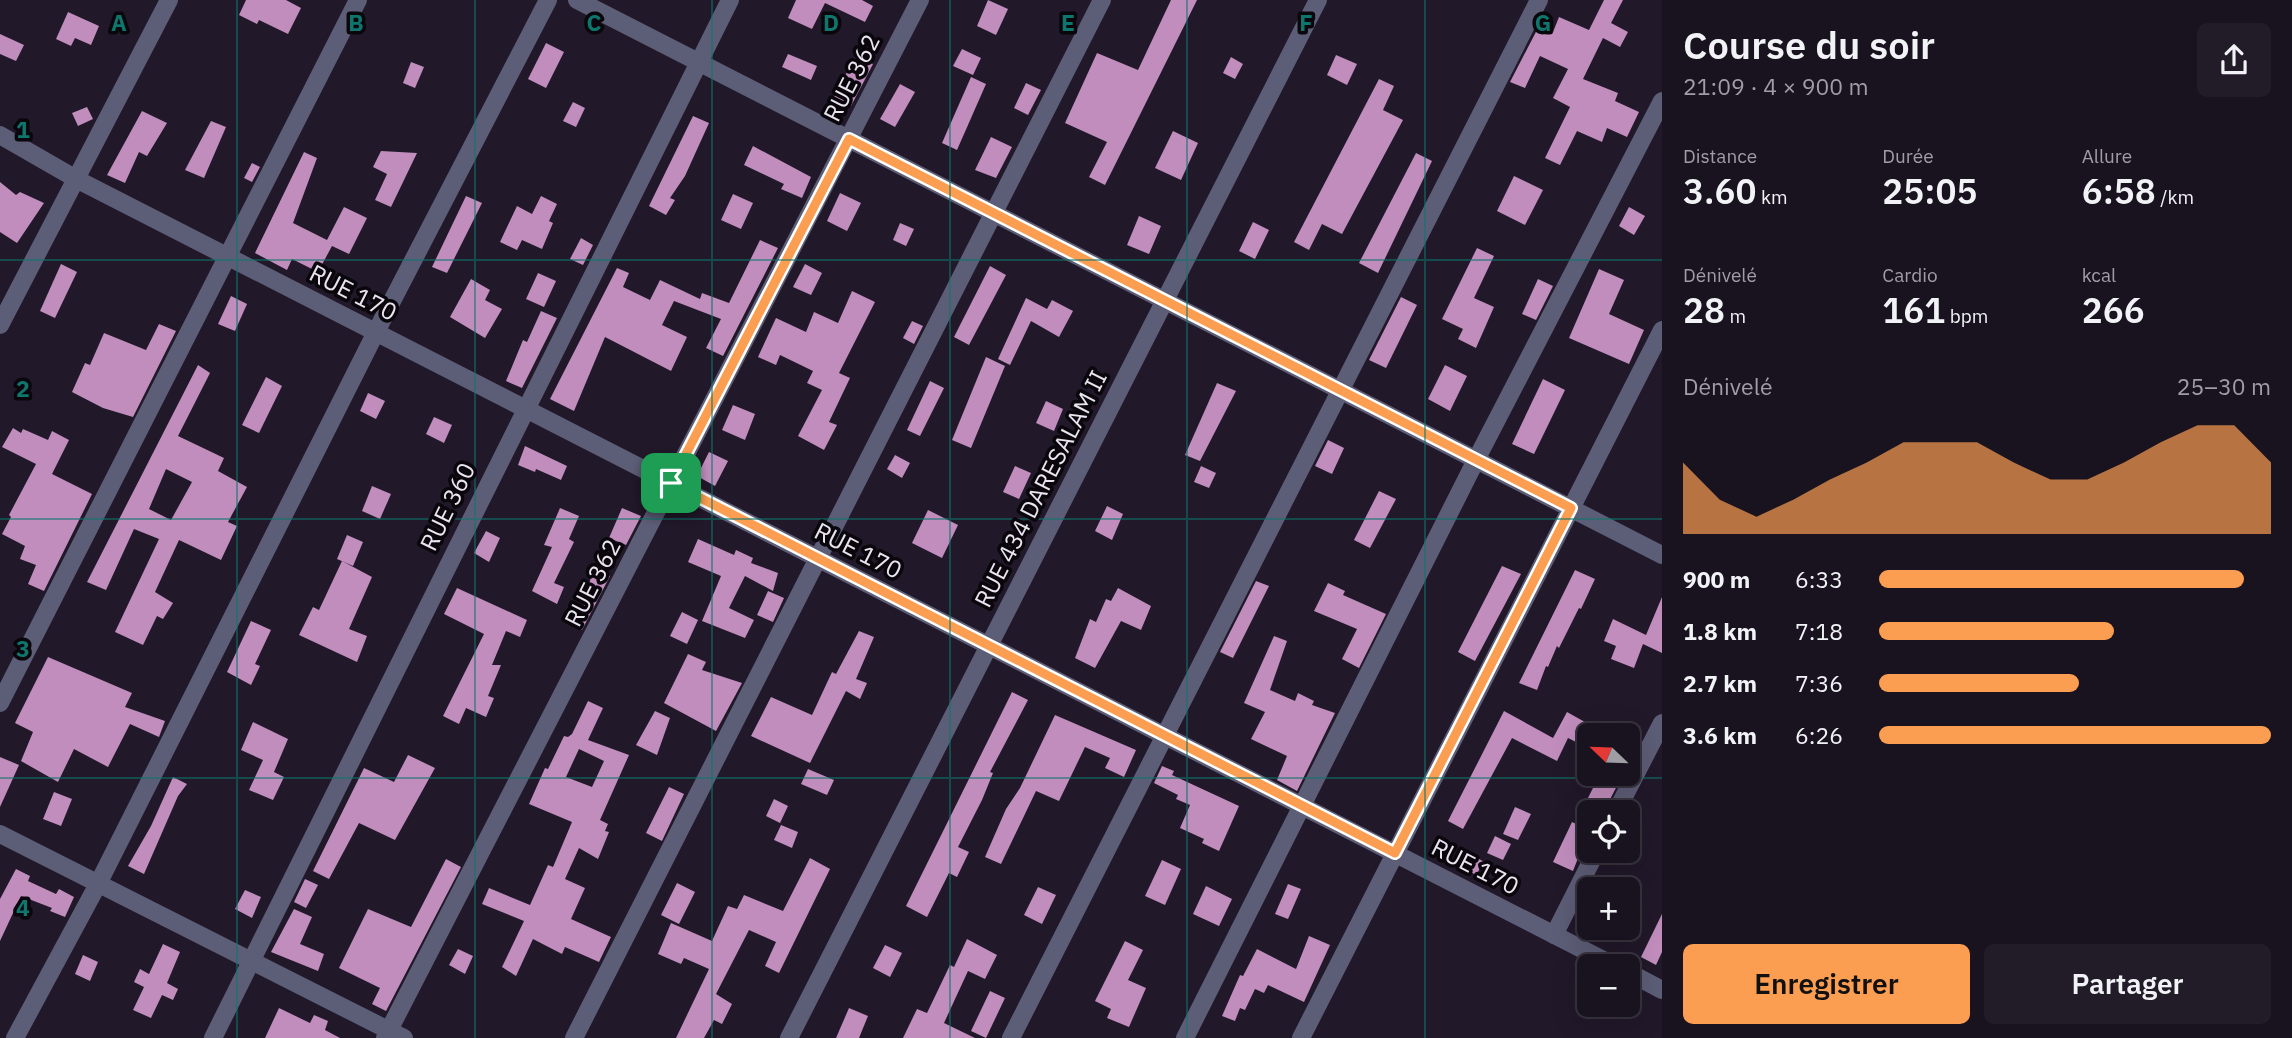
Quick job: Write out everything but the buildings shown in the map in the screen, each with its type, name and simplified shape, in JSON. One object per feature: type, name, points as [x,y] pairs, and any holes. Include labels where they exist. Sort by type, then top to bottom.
[{"type":"street","points":[[0,325],[78,180],[169,0]]},
{"type":"street","points":[[0,703],[358,0]]},
{"type":"street","points":[[15,1038],[98,884],[376,332],[548,0]]},
{"type":"street","points":[[577,0],[1662,555]]},
{"type":"street","name":"RUE 360","points":[[213,1038],[730,0]]},
{"type":"street","name":"RUE 362","points":[[393,1035],[671,483],[920,0]]},
{"type":"street","points":[[574,1038],[1102,0]]},
{"type":"street","name":"RUE 434 DARESALAM II","points":[[789,1038],[1318,0]]},
{"type":"street","points":[[1011,1038],[1539,0]]},
{"type":"street","points":[[1185,1038],[1476,460],[1662,101]]},
{"type":"street","name":"RUE 170","points":[[0,135],[78,180],[1591,954]]},
{"type":"street","points":[[1301,1038],[1662,330]]},
{"type":"street","points":[[1622,800],[1662,723]]},
{"type":"street","points":[[0,834],[393,1035]]},
{"type":"street","points":[[1553,935],[1590,863]]},
{"type":"street","points":[[1640,978],[1662,990]]},
{"type":"route","points":[[849,139],[1571,508],[1395,853],[671,483],[849,139]]}]
